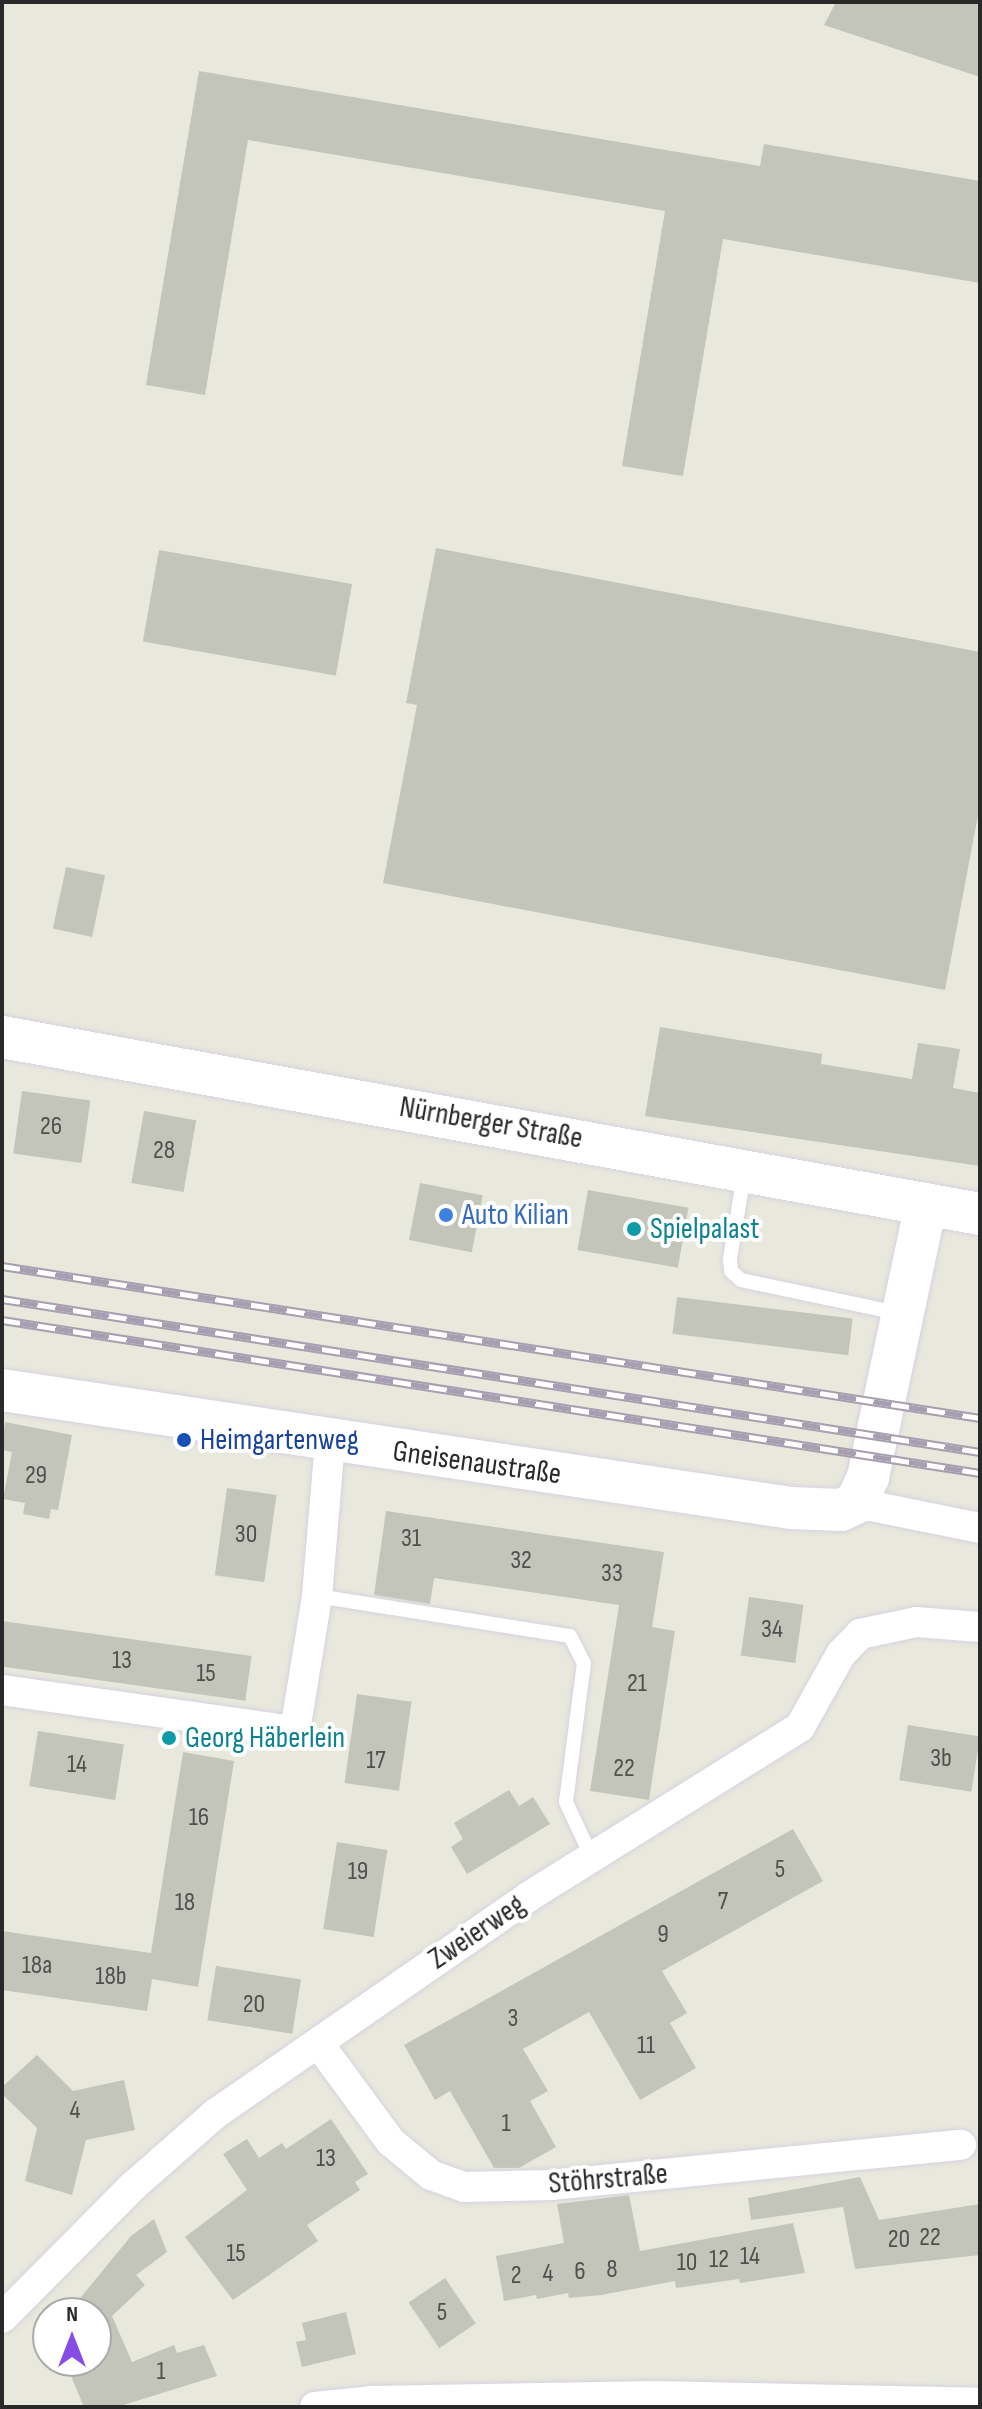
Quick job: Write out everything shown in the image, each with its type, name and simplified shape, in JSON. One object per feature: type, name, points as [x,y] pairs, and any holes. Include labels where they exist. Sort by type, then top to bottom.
[{"type":"street","name":"Nürnberger Straße","points":[[2,1037],[745,1168],[980,1214]]},
{"type":"street","points":[[856,1503],[868,1477],[906,1315],[926,1204]]},
{"type":"street","name":"Gneisenaustraße","points":[[2,1390],[330,1442],[808,1510],[841,1510],[856,1503],[980,1528]]},
{"type":"street","points":[[2,1690],[295,1731],[317,1596],[330,1442]]},
{"type":"street","name":"Zweierweg","points":[[2,2314],[215,2114],[593,1858],[800,1727],[841,1654],[860,1634],[916,1622],[980,1627]]},
{"type":"street","name":"Stöhrstraße","points":[[318,2043],[391,2142],[431,2175],[464,2187],[597,2181],[961,2145]]},
{"type":"street","points":[[315,2407],[371,2401],[655,2396],[980,2403]]},
{"type":"lane","points":[[745,1168],[730,1259],[731,1271],[741,1280],[906,1315]]},
{"type":"lane","points":[[317,1596],[570,1636],[584,1663],[566,1802],[593,1858]]},
{"type":"building","points":[[836,2],[980,2],[980,77],[824,25]]},
{"type":"building","points":[[199,71],[760,166],[764,144],[980,181],[980,283],[723,239],[683,476],[622,466],[665,211],[248,140],[205,395],[146,385]]},
{"type":"building","points":[[436,548],[980,652],[980,805],[945,990],[383,883],[417,705],[406,703]]},
{"type":"building","points":[[159,550],[352,584],[336,676],[143,642]]},
{"type":"building","points":[[66,867],[105,875],[92,937],[53,929]]},
{"type":"building","points":[[660,1027],[822,1054],[821,1064],[912,1079],[918,1043],[960,1049],[953,1088],[980,1093],[980,1166],[645,1116]]},
{"type":"building","points":[[22,1091],[90,1101],[82,1163],[13,1153]]},
{"type":"building","points":[[144,1111],[196,1120],[184,1192],[131,1183]]},
{"type":"building","points":[[420,1183],[483,1195],[472,1252],[409,1240]]},
{"type":"building","name":"Spielpalast","points":[[588,1190],[688,1208],[678,1268],[577,1250]]},
{"type":"building","points":[[677,1297],[853,1319],[848,1355],[672,1334]]},
{"type":"building","points":[[5,1422],[72,1435],[58,1510],[51,1509],[49,1519],[23,1514],[25,1503],[3,1499],[12,1452],[2,1450]]},
{"type":"building","points":[[227,1488],[277,1495],[264,1582],[215,1575]]},
{"type":"building","points":[[386,1511],[664,1552],[652,1627],[675,1631],[649,1800],[590,1791],[619,1605],[434,1578],[430,1604],[374,1595]]},
{"type":"building","points":[[749,1597],[803,1605],[795,1663],[741,1655]]},
{"type":"building","points":[[2,1621],[252,1656],[245,1701],[2,1666]]},
{"type":"building","points":[[357,1694],[411,1702],[399,1791],[344,1783]]},
{"type":"building","points":[[908,1725],[980,1736],[971,1792],[899,1780]]},
{"type":"building","points":[[38,1731],[124,1745],[115,1800],[29,1786]]},
{"type":"building","points":[[183,1752],[234,1761],[198,1987],[152,1979],[147,2011],[2,1990],[2,1931],[151,1953]]},
{"type":"building","points":[[509,1790],[519,1806],[533,1797],[550,1824],[467,1874],[451,1847],[463,1839],[454,1823]]},
{"type":"building","points":[[793,1829],[823,1881],[662,1971],[687,2013],[670,2023],[696,2068],[640,2100],[589,2012],[523,2049],[548,2091],[530,2101],[556,2147],[519,2168],[494,2168],[450,2091],[435,2100],[404,2045]]},
{"type":"building","points":[[337,1842],[387,1850],[374,1937],[323,1929]]},
{"type":"building","points":[[216,1966],[301,1979],[292,2034],[207,2020]]},
{"type":"building","points":[[37,2055],[73,2091],[124,2080],[135,2130],[86,2140],[72,2195],[25,2181],[37,2128],[2,2094],[2,2087]]},
{"type":"building","points":[[331,2119],[368,2174],[355,2182],[360,2190],[307,2225],[318,2241],[233,2300],[185,2237],[247,2190],[223,2154],[247,2139],[259,2158],[282,2143],[286,2149]]},
{"type":"building","points":[[860,2177],[879,2220],[980,2204],[980,2255],[855,2269],[843,2207],[751,2220],[748,2198]]},
{"type":"building","points":[[629,2195],[640,2251],[793,2223],[805,2273],[740,2283],[739,2279],[676,2288],[675,2281],[601,2295],[569,2298],[568,2293],[504,2301],[496,2256],[564,2243],[557,2204]]},
{"type":"building","points":[[154,2219],[167,2252],[136,2275],[145,2285],[112,2316],[112,2297],[81,2297],[131,2236]]},
{"type":"building","points":[[445,2278],[476,2324],[439,2348],[409,2303]]},
{"type":"building","points":[[346,2312],[356,2354],[302,2367],[296,2342],[306,2340],[302,2323]]},
{"type":"building","points":[[112,2316],[132,2362],[174,2345],[177,2353],[204,2345],[217,2376],[117,2407],[84,2407],[71,2377],[112,2377]]},
{"type":"railway","points":[[2,1266],[980,1418]]},
{"type":"railway","points":[[2,1299],[980,1452]]},
{"type":"railway","points":[[2,1320],[980,1473]]},
{"type":"place","name":"Auto Kilian","points":[[446,1215]]},
{"type":"place","name":"Spielpalast","points":[[634,1229]]},
{"type":"place","name":"Heimgartenweg","points":[[184,1440]]},
{"type":"place","name":"Georg Häberlein","points":[[169,1738]]}]
